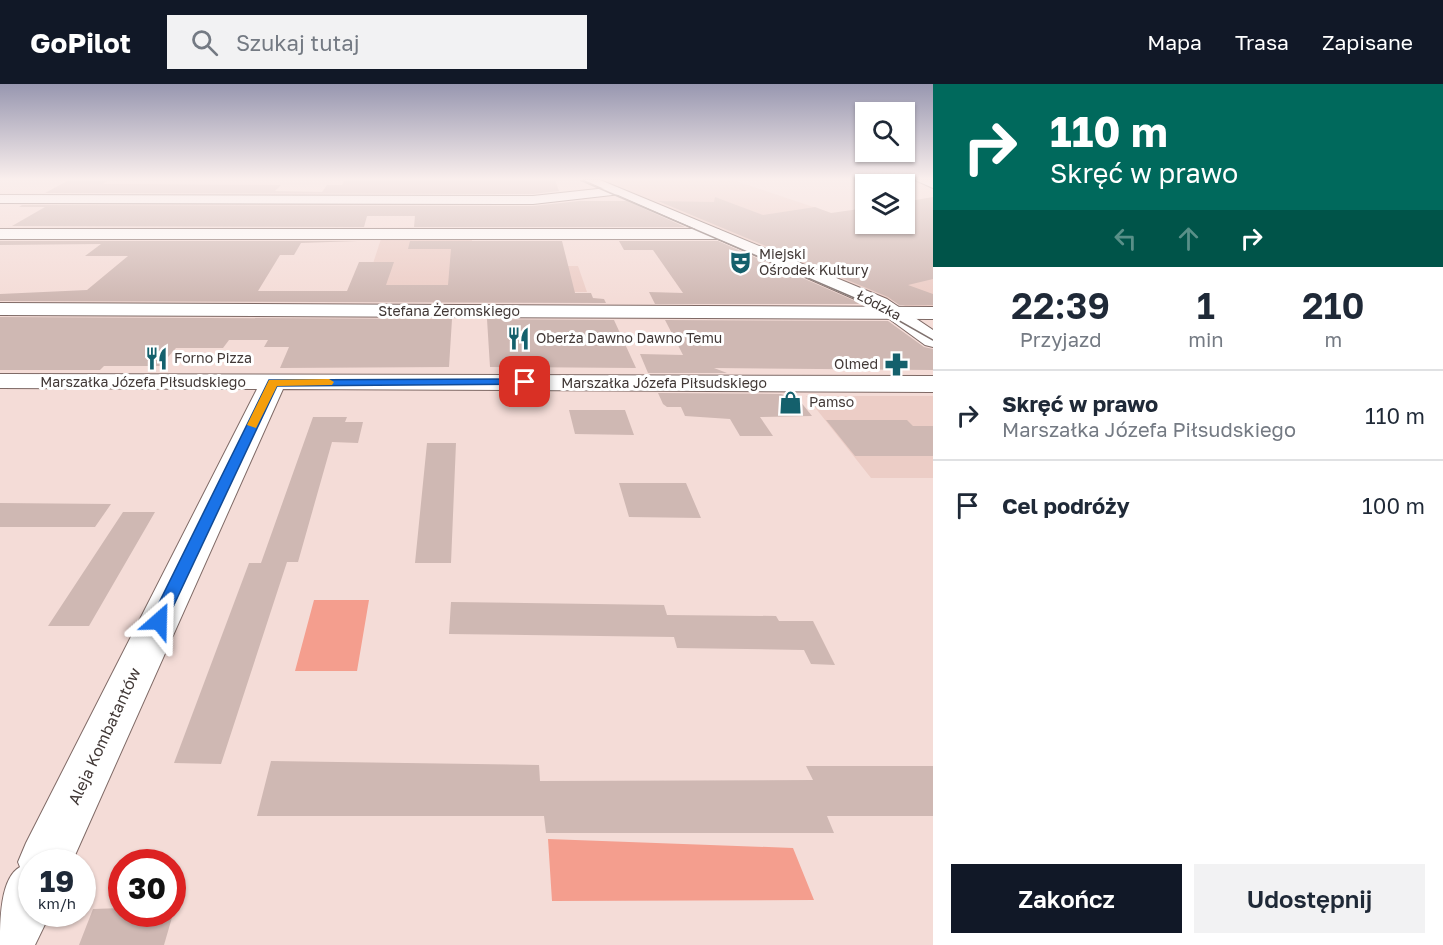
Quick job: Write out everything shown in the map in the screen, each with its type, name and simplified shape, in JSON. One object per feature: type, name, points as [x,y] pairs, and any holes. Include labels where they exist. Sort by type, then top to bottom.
[{"type":"street","name":"Łódzka","points":[[686,220],[851,290],[897,314],[933,340]]},
{"type":"street","points":[[0,234],[718,234]]},
{"type":"street","name":"Stefana Żeromskiego","points":[[4,319],[33,309],[933,314]]},
{"type":"street","name":"Marszałka Józefa Piłsudskiego","points":[[0,381],[933,384]]},
{"type":"street","name":"Aleja Kombatantów","points":[[51,849],[273,383]]},
{"type":"street","points":[[5,945],[18,919]]},
{"type":"shaded area","points":[[697,220],[853,220],[855,221],[855,234],[915,234],[933,238],[933,310],[915,310]]},
{"type":"shaded area","points":[[381,239],[472,239],[472,266],[578,266],[587,292],[364,291]]},
{"type":"shaded area","points":[[806,396],[933,396],[933,478],[871,478]]},
{"type":"shaded area","points":[[314,600],[369,600],[357,671],[295,671]]},
{"type":"shaded area","points":[[548,839],[793,848],[814,900],[552,901]]},
{"type":"building","points":[[22,220],[366,220],[364,227],[12,226]]},
{"type":"building","points":[[415,220],[670,220],[685,227],[414,227]]},
{"type":"building","points":[[704,220],[855,220],[855,234],[915,234],[915,220],[933,220],[933,279],[908,285],[933,294],[933,305],[899,305],[888,297]]},
{"type":"building","points":[[0,241],[358,241],[301,243],[294,255],[280,255],[258,291],[347,291],[359,262],[394,262],[386,285],[448,285],[451,249],[408,249],[410,241],[562,241],[575,293],[591,293],[593,298],[604,299],[606,303],[0,301],[0,294],[87,290],[128,256],[85,256],[101,244],[0,245]]},
{"type":"building","points":[[619,241],[718,241],[862,304],[655,304],[649,292],[683,293],[653,250],[624,250]]},
{"type":"building","points":[[0,317],[452,319],[449,367],[280,368],[289,347],[264,347],[268,340],[229,340],[223,348],[176,348],[160,366],[104,366],[100,370],[0,370]]},
{"type":"building","points":[[487,319],[614,320],[636,368],[490,367]]},
{"type":"building","points":[[665,320],[888,321],[924,347],[933,349],[933,370],[714,368],[727,373],[648,373],[640,354],[683,355]]},
{"type":"building","points":[[658,393],[781,394],[800,401],[812,416],[760,417],[773,436],[740,436],[730,419],[685,416],[681,407],[667,407],[663,404]]},
{"type":"building","points":[[569,410],[625,410],[634,435],[575,434]]},
{"type":"building","points":[[313,417],[347,417],[345,422],[363,422],[358,443],[332,442],[298,562],[287,562],[221,764],[174,763],[249,563],[261,563]]},
{"type":"building","points":[[826,420],[907,420],[913,426],[933,426],[933,456],[855,456]]},
{"type":"building","points":[[427,443],[456,443],[451,563],[415,563]]},
{"type":"building","points":[[619,483],[686,483],[701,518],[629,517]]},
{"type":"building","points":[[0,503],[111,504],[95,527],[0,527]]},
{"type":"building","points":[[123,512],[155,512],[89,626],[48,626]]},
{"type":"building","points":[[451,602],[664,605],[667,615],[776,616],[779,621],[813,621],[835,665],[811,664],[804,650],[677,648],[674,637],[449,634]]},
{"type":"building","points":[[271,761],[539,765],[540,781],[813,780],[806,766],[933,766],[933,816],[827,816],[834,833],[546,833],[544,816],[257,816]]},
{"type":"building","points":[[108,908],[108,927],[169,927],[164,945],[79,945],[86,927],[96,927],[96,909]]},
{"type":"tram line","points":[[673,220],[873,306],[933,340]]},
{"type":"slow traffic","points":[[252,425],[273,383],[329,382]]},
{"type":"place","name":"Miejski Ośrodek Kultury","points":[[741,262]]},
{"type":"place","name":"Oberża Dawno Dawno Temu","points":[[518,338]]},
{"type":"place","name":"Forno Pizza","points":[[156,358]]},
{"type":"place","name":"Olmed","points":[[896,364]]},
{"type":"place","name":"Pamso","points":[[791,402]]},
{"type":"route","points":[[159,621],[273,383],[525,382]]}]
